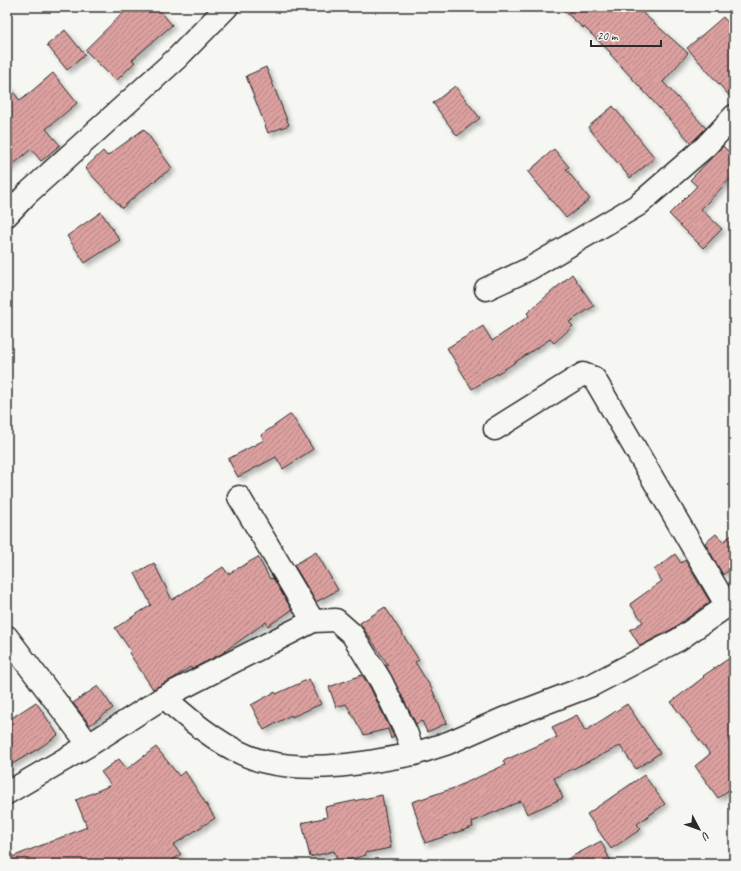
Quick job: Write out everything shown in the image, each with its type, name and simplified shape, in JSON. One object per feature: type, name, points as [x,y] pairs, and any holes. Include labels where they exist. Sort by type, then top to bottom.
[{"type":"street","points":[[7,215],[28,193],[177,58],[227,7]]},
{"type":"street","points":[[486,289],[529,269],[638,204],[706,146],[734,116]]},
{"type":"street","points":[[164,697],[184,716],[213,737],[245,754],[265,762],[287,766],[340,765],[372,762],[414,754],[592,685],[678,640],[730,604],[594,378],[583,374],[495,429]]},
{"type":"street","points":[[239,496],[313,620]]},
{"type":"street","points":[[7,793],[89,745],[164,697],[313,620],[336,620],[352,634],[381,681],[406,732],[414,754]]},
{"type":"street","points":[[7,637],[89,745]]},
{"type":"building","points":[[129,7],[157,7],[172,25],[132,60],[135,62],[116,81],[85,50]]},
{"type":"building","points":[[560,7],[636,7],[688,53],[663,82],[706,128],[691,143],[610,54],[611,53],[584,27],[583,28]]},
{"type":"building","points":[[723,17],[734,29],[734,101],[687,48]]},
{"type":"building","points":[[65,30],[85,55],[67,70],[47,45]]},
{"type":"building","points":[[266,67],[289,125],[268,133],[246,76]]},
{"type":"building","points":[[53,73],[77,103],[46,129],[60,145],[41,161],[31,149],[7,170],[7,83],[20,101]]},
{"type":"building","points":[[455,86],[480,118],[457,136],[433,103]]},
{"type":"building","points":[[613,106],[655,158],[630,178],[588,127]]},
{"type":"building","points":[[144,129],[172,168],[140,192],[122,208],[85,168],[103,151],[107,156]]},
{"type":"building","points":[[723,146],[734,157],[734,175],[701,209],[722,229],[703,248],[669,214],[697,186],[690,180]]},
{"type":"building","points":[[554,149],[569,167],[566,169],[590,199],[566,218],[528,172]]},
{"type":"building","points":[[101,212],[120,240],[85,263],[67,236]]},
{"type":"building","points":[[572,274],[594,306],[569,322],[573,326],[554,343],[550,339],[472,389],[447,348],[483,326],[492,341],[529,316],[527,313]]},
{"type":"building","points":[[291,414],[313,449],[283,469],[276,457],[238,477],[228,459],[264,440],[261,435]]},
{"type":"building","points":[[734,533],[734,566],[723,575],[705,543],[716,534],[723,542]]},
{"type":"building","points":[[316,552],[338,590],[316,602],[294,565]]},
{"type":"building","points":[[675,554],[681,563],[685,560],[710,602],[672,629],[640,646],[630,630],[643,622],[630,604],[662,581],[654,570]]},
{"type":"building","points":[[258,557],[270,579],[273,578],[292,610],[268,626],[266,622],[221,654],[192,669],[190,667],[174,678],[153,689],[129,653],[131,651],[115,628],[151,605],[135,573],[154,563],[172,600],[223,567],[228,574]]},
{"type":"building","points":[[385,607],[419,660],[415,662],[432,689],[447,723],[427,732],[422,721],[416,724],[386,666],[388,665],[360,623]]},
{"type":"building","points":[[734,655],[734,786],[718,798],[695,766],[710,754],[671,702],[704,677],[703,676]]},
{"type":"building","points":[[362,675],[370,687],[394,737],[391,739],[388,729],[364,735],[346,704],[336,707],[329,687]]},
{"type":"building","points":[[309,679],[321,704],[292,717],[291,715],[264,730],[251,705],[275,692],[276,694]]},
{"type":"building","points":[[98,686],[113,708],[90,725],[73,703]]},
{"type":"building","points":[[36,702],[58,735],[38,749],[7,767],[7,721]]},
{"type":"building","points":[[627,704],[660,753],[636,769],[620,746],[554,778],[563,798],[527,814],[521,801],[472,822],[473,827],[425,843],[412,802],[454,788],[505,765],[503,761],[557,737],[552,727],[577,715],[585,731]]},
{"type":"building","points":[[156,747],[179,776],[185,771],[215,818],[173,845],[181,854],[168,864],[7,864],[7,859],[87,827],[76,800],[111,785],[101,772],[119,759],[127,769]]},
{"type":"building","points":[[644,775],[665,804],[637,824],[641,829],[611,849],[587,814]]},
{"type":"building","points":[[382,795],[391,848],[365,853],[366,855],[338,863],[334,851],[310,857],[302,823],[327,817],[325,807]]},
{"type":"building","points":[[601,841],[612,864],[558,864]]}]
